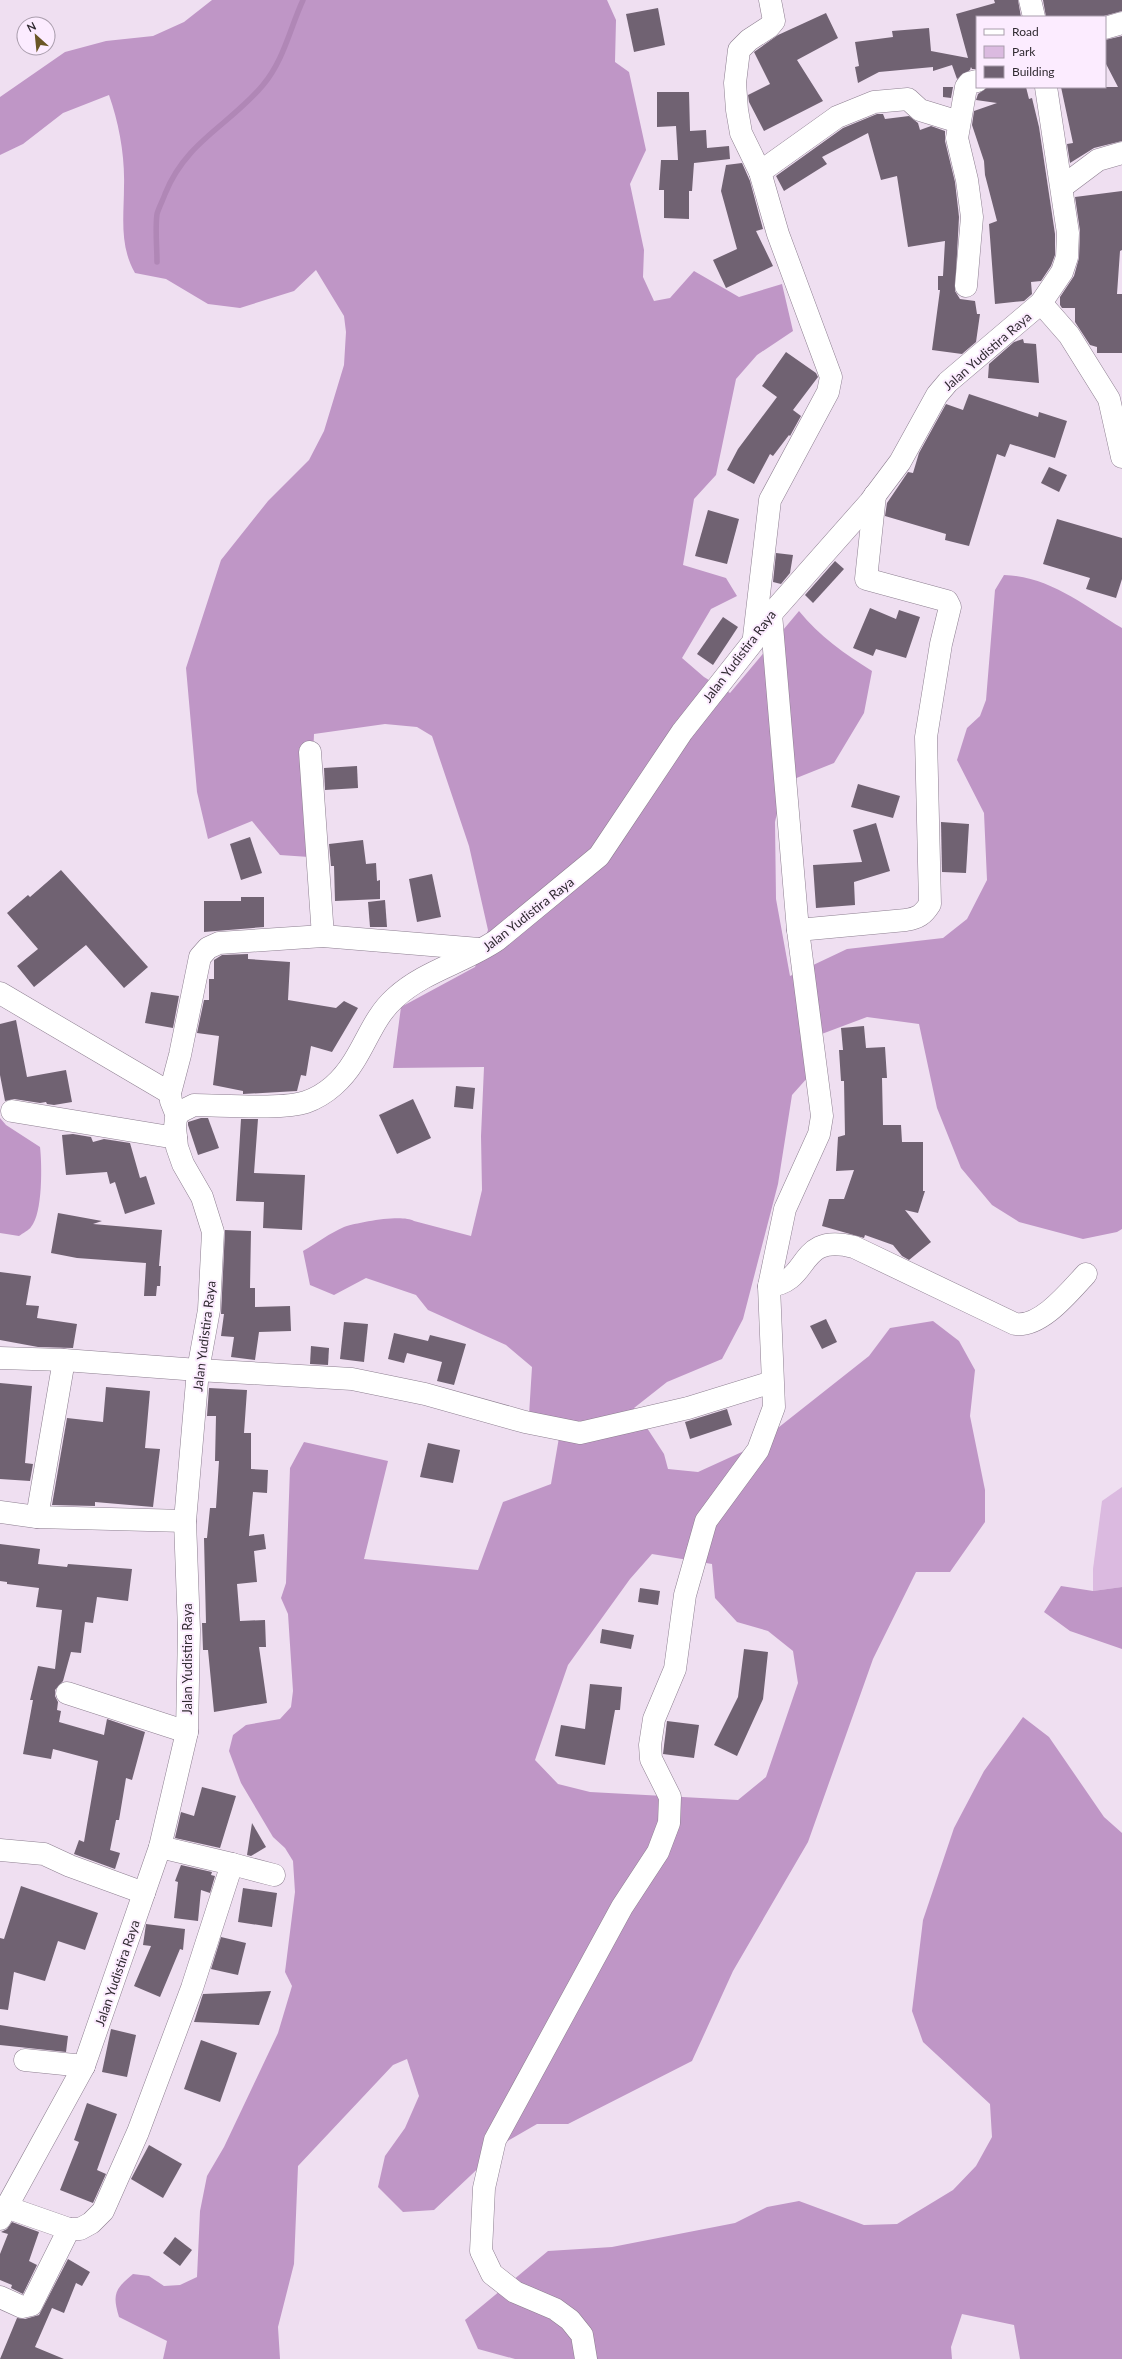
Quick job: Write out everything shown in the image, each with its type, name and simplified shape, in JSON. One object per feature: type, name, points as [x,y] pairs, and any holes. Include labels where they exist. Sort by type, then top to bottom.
[{"type":"street","points":[[753,642],[770,500],[828,392],[831,377],[778,234],[760,172],[741,133],[737,110],[736,64],[739,50],[749,40],[769,28],[774,21],[770,0]]},
{"type":"street","points":[[1030,0],[1034,16]]},
{"type":"street","points":[[1106,28],[1122,23]]},
{"type":"street","points":[[966,286],[972,217],[967,180],[957,138],[966,87],[969,83],[976,81]]},
{"type":"street","name":"Jalan Yudistira Raya","points":[[3,2213],[84,2066],[160,1847],[187,1732],[189,1630],[186,1521],[198,1370],[209,1310],[213,1232],[202,1196],[183,1164],[176,1138],[175,1127],[177,1116],[186,1107],[194,1105],[278,1105],[305,1102],[330,1089],[354,1062],[370,1030],[383,1010],[396,997],[442,967],[483,950],[550,899],[599,856],[682,732],[753,642],[771,614],[875,495],[900,462],[942,389],[1041,303],[1062,272],[1067,257],[1068,233],[1046,88]]},
{"type":"street","points":[[760,172],[837,117],[874,102],[908,99],[920,110],[959,122]]},
{"type":"street","points":[[1062,187],[1098,160],[1122,153]]},
{"type":"street","points":[[1041,303],[1069,335],[1115,399],[1122,457]]},
{"type":"street","points":[[798,930],[906,920],[916,918],[924,913],[930,904],[926,737],[941,644],[950,607],[947,601],[934,596],[866,579],[875,495]]},
{"type":"street","points":[[586,2359],[582,2335],[570,2320],[555,2309],[515,2292],[492,2274],[481,2251],[484,2188],[495,2140],[622,1907],[658,1852],[669,1823],[670,1797],[651,1759],[650,1745],[654,1719],[675,1669],[685,1595],[706,1521],[758,1450],[774,1407],[769,1286],[785,1209],[819,1134],[822,1116],[798,930],[771,614]]},
{"type":"street","points":[[310,752],[323,936]]},
{"type":"street","points":[[177,1116],[171,1101],[170,1093],[180,1055],[200,957],[203,952],[219,944],[323,936],[483,950]]},
{"type":"street","points":[[0,992],[170,1093]]},
{"type":"street","points":[[12,1111],[176,1138]]},
{"type":"street","points":[[769,1286],[778,1285],[791,1279],[814,1250],[826,1243],[837,1242],[854,1247],[1001,1318],[1021,1325],[1038,1318],[1055,1306],[1086,1274]]},
{"type":"street","points":[[0,1358],[64,1360],[198,1370],[352,1378],[425,1394],[525,1422],[580,1433],[688,1408],[772,1382]]},
{"type":"street","points":[[37,1517],[64,1360]]},
{"type":"street","points":[[0,1512],[37,1517],[186,1521]]},
{"type":"street","points":[[66,1693],[187,1732]]},
{"type":"street","points":[[160,1847],[274,1875]]},
{"type":"street","points":[[0,1850],[44,1854],[70,1866],[144,1893]]},
{"type":"street","points":[[3,2213],[69,2229],[80,2230],[91,2223],[103,2211],[138,2132],[192,1988],[232,1864]]},
{"type":"street","points":[[25,2060],[84,2066]]},
{"type":"street","points":[[0,2297],[22,2307],[30,2305],[69,2229]]},
{"type":"green space","points":[[1122,1487],[1122,1587],[1093,1591],[1093,1569],[1102,1501]]},
{"type":"shaded area","points":[[212,0],[607,0],[616,20],[615,62],[629,72],[646,150],[630,184],[644,250],[643,277],[654,301],[670,298],[694,271],[739,297],[782,284],[793,331],[757,355],[736,379],[716,475],[694,499],[683,565],[726,578],[737,596],[711,609],[682,658],[704,677],[730,693],[799,611],[815,629],[833,644],[872,671],[864,713],[834,763],[784,783],[775,822],[776,899],[790,976],[847,949],[943,938],[967,919],[987,880],[984,813],[957,760],[967,728],[980,716],[986,700],[995,590],[1004,575],[1020,577],[1051,586],[1122,628],[1122,1229],[1117,1232],[1083,1239],[1019,1222],[992,1205],[961,1168],[937,1108],[919,1024],[867,1017],[803,1041],[809,1076],[792,1095],[778,1184],[743,1319],[722,1359],[667,1382],[634,1408],[664,1454],[668,1469],[698,1472],[755,1446],[869,1356],[890,1328],[933,1321],[959,1341],[975,1370],[970,1416],[985,1490],[985,1522],[950,1572],[916,1572],[873,1659],[808,1842],[733,1971],[692,2061],[568,2124],[537,2124],[506,2142],[434,2210],[403,2212],[378,2187],[385,2156],[405,2128],[419,2096],[407,2059],[393,2065],[298,2166],[294,2264],[278,2327],[280,2359],[163,2359],[167,2341],[119,2317],[116,2297],[119,2288],[133,2274],[149,2276],[164,2286],[180,2285],[197,2277],[200,2211],[207,2176],[224,2147],[278,2033],[292,1986],[285,1972],[295,1892],[293,1861],[285,1848],[273,1837],[241,1783],[229,1751],[233,1735],[246,1725],[280,1719],[291,1707],[293,1691],[288,1614],[281,1598],[286,1583],[290,1468],[304,1442],[388,1461],[364,1559],[478,1570],[503,1502],[551,1484],[562,1420],[529,1415],[532,1367],[506,1345],[428,1310],[416,1295],[366,1278],[334,1295],[310,1285],[303,1251],[344,1227],[370,1221],[400,1218],[471,1236],[482,1190],[481,1136],[484,1067],[393,1068],[401,1007],[475,967],[488,930],[469,846],[432,736],[417,727],[385,724],[314,734],[309,857],[280,855],[252,821],[208,839],[197,792],[186,668],[221,560],[268,501],[309,460],[324,431],[344,365],[346,332],[344,316],[316,270],[294,291],[240,308],[208,304],[166,279],[135,273],[124,241],[124,175],[122,151],[116,117],[109,95],[63,113],[23,144],[0,155],[0,97],[65,52],[106,41],[153,36],[184,22]],"holes":[[[652,1554],[712,1564],[715,1598],[737,1622],[768,1631],[793,1651],[798,1683],[766,1777],[738,1800],[590,1792],[558,1784],[535,1760],[568,1665],[630,1579]]]},
{"type":"shaded area","points":[[0,1118],[6,1125],[40,1147],[41,1188],[38,1211],[31,1227],[19,1236],[0,1233]]},
{"type":"shaded area","points":[[1061,1586],[1093,1591],[1122,1587],[1122,1649],[1070,1631],[1044,1612]]},
{"type":"shaded area","points":[[1023,1717],[1049,1737],[1104,1817],[1122,1833],[1122,2359],[1020,2359],[1014,2325],[962,2314],[951,2347],[952,2359],[515,2359],[478,2349],[465,2320],[548,2251],[612,2247],[735,2223],[767,2207],[799,2201],[864,2225],[897,2224],[953,2190],[976,2166],[992,2137],[990,2104],[923,2042],[912,2011],[923,1920],[954,1828],[984,1771]]},
{"type":"building","points":[[994,0],[1018,0],[1021,16],[976,16],[976,69],[972,69],[971,67],[970,70],[957,79],[952,65],[933,71],[933,67],[879,72],[858,83],[855,67],[859,66],[855,42],[893,37],[892,31],[929,28],[931,51],[968,58],[956,14],[995,3]]},
{"type":"building","points":[[1043,0],[1122,0],[1122,11],[1104,16],[1046,16]]},
{"type":"building","points":[[658,8],[665,45],[634,52],[626,14]]},
{"type":"building","points":[[826,13],[838,38],[797,60],[823,101],[764,131],[749,102],[748,95],[770,84],[754,52],[778,35]]},
{"type":"building","points":[[1122,36],[1122,141],[1094,148],[1070,163],[1067,144],[1073,143],[1061,88],[1118,87],[1106,64],[1106,40]]},
{"type":"building","points":[[943,87],[953,87],[951,98],[943,97]]},
{"type":"building","points":[[987,88],[1026,88],[1029,99],[1032,98],[1039,127],[1055,234],[1055,255],[1051,266],[1041,281],[1031,282],[1032,294],[1024,301],[995,304],[989,224],[997,221],[985,175],[984,161],[972,125],[974,111],[997,103],[976,100],[978,94]]},
{"type":"building","points":[[657,92],[689,92],[690,131],[706,130],[707,148],[729,146],[730,159],[694,163],[692,191],[689,191],[689,219],[664,218],[664,190],[659,190],[661,160],[678,160],[676,126],[657,127]]},
{"type":"building","points":[[877,114],[883,114],[885,119],[909,116],[918,123],[920,130],[931,126],[945,131],[945,141],[955,182],[959,217],[955,291],[960,299],[975,301],[977,314],[980,314],[976,342],[962,354],[932,350],[940,290],[938,290],[938,276],[943,276],[945,241],[908,247],[897,176],[881,180],[868,133],[822,157],[827,164],[784,191],[776,176],[843,128]]},
{"type":"building","points":[[742,163],[750,181],[763,229],[756,231],[773,266],[726,288],[713,260],[737,249],[721,191],[726,165]]},
{"type":"building","points":[[1122,191],[1122,250],[1120,251],[1117,294],[1122,294],[1122,353],[1097,353],[1097,347],[1090,345],[1075,322],[1075,308],[1062,308],[1060,305],[1060,297],[1074,276],[1079,258],[1080,231],[1075,197]]},
{"type":"building","points":[[1023,339],[1024,343],[1036,344],[1039,383],[988,378],[989,364],[1014,342]]},
{"type":"building","points":[[786,352],[816,373],[818,377],[793,410],[801,416],[790,436],[789,435],[773,456],[770,454],[754,484],[727,470],[738,449],[777,397],[762,386]]},
{"type":"building","points":[[969,394],[1038,417],[1039,412],[1067,421],[1055,458],[1010,444],[1005,457],[997,454],[969,546],[945,540],[946,534],[885,516],[887,503],[908,472],[913,473],[919,453],[946,404],[963,410]]},
{"type":"building","points":[[1049,467],[1067,475],[1059,492],[1041,483]]},
{"type":"building","points":[[708,510],[739,519],[727,564],[695,556]]},
{"type":"building","points":[[1057,519],[1122,538],[1122,579],[1116,598],[1086,589],[1090,578],[1043,564]]},
{"type":"building","points":[[776,553],[793,555],[790,573],[781,584],[773,582]]},
{"type":"building","points":[[835,561],[844,569],[813,603],[805,595]]},
{"type":"building","points":[[870,608],[896,619],[899,610],[920,617],[906,658],[876,649],[873,656],[853,648]]},
{"type":"building","points":[[723,617],[738,627],[713,665],[697,654]]},
{"type":"building","points":[[357,766],[358,788],[325,790],[324,768]]},
{"type":"building","points":[[858,784],[900,796],[893,818],[851,807]]},
{"type":"building","points":[[941,822],[969,824],[966,873],[942,872]]},
{"type":"building","points":[[876,823],[890,871],[854,882],[855,905],[816,908],[813,865],[862,862],[853,830]]},
{"type":"building","points":[[250,837],[262,873],[241,880],[230,844]]},
{"type":"building","points":[[363,840],[366,864],[376,863],[377,881],[380,880],[380,899],[335,901],[334,866],[331,866],[329,844]]},
{"type":"building","points":[[61,870],[148,967],[124,988],[86,945],[34,987],[17,966],[38,949],[7,913],[28,895],[30,897]]},
{"type":"building","points":[[432,874],[441,917],[417,922],[409,879]]},
{"type":"building","points":[[241,897],[264,897],[264,927],[204,932],[204,901],[241,901]]},
{"type":"building","points":[[385,900],[387,927],[370,927],[368,902]]},
{"type":"building","points":[[248,954],[248,959],[290,962],[288,1000],[336,1008],[344,1001],[358,1008],[332,1052],[311,1046],[306,1076],[301,1075],[297,1091],[243,1094],[243,1091],[213,1085],[219,1036],[197,1033],[204,1000],[209,1000],[209,979],[214,979],[214,960],[222,955]]},
{"type":"building","points":[[151,992],[179,996],[173,1028],[145,1023]]},
{"type":"building","points":[[16,1020],[27,1077],[66,1070],[72,1102],[54,1105],[47,1104],[46,1102],[40,1103],[14,1099],[5,1101],[0,1075],[0,1024]]},
{"type":"building","points":[[864,1026],[866,1048],[885,1047],[887,1078],[882,1078],[883,1125],[901,1125],[902,1142],[923,1142],[923,1191],[925,1191],[918,1213],[905,1210],[931,1242],[909,1260],[902,1256],[893,1245],[865,1235],[864,1238],[822,1226],[829,1199],[844,1199],[854,1170],[836,1171],[838,1137],[845,1135],[844,1081],[841,1081],[839,1050],[843,1050],[841,1028]]},
{"type":"building","points":[[456,1086],[475,1088],[473,1109],[454,1107]]},
{"type":"building","points":[[413,1099],[431,1138],[397,1154],[379,1115]]},
{"type":"building","points":[[201,1118],[208,1118],[219,1148],[198,1155],[188,1122]]},
{"type":"building","points":[[241,1119],[258,1119],[254,1173],[305,1175],[302,1230],[263,1228],[264,1202],[236,1201]]},
{"type":"building","points":[[73,1134],[91,1137],[93,1142],[104,1139],[130,1143],[140,1178],[146,1176],[155,1204],[125,1214],[115,1182],[110,1184],[107,1172],[66,1175],[62,1135]]},
{"type":"building","points":[[58,1213],[102,1221],[93,1224],[162,1230],[159,1266],[161,1266],[160,1286],[157,1286],[156,1296],[144,1296],[146,1263],[77,1258],[51,1253]]},
{"type":"building","points":[[225,1230],[251,1231],[250,1288],[255,1288],[255,1307],[290,1306],[291,1331],[259,1332],[255,1360],[231,1357],[234,1337],[221,1336],[224,1314],[221,1314]]},
{"type":"building","points":[[0,1272],[31,1276],[26,1305],[39,1306],[37,1318],[77,1324],[73,1348],[38,1347],[0,1340]]},
{"type":"building","points":[[826,1319],[837,1342],[822,1349],[810,1326]]},
{"type":"building","points":[[344,1322],[368,1324],[364,1362],[340,1359]]},
{"type":"building","points":[[394,1333],[428,1341],[430,1335],[466,1344],[454,1385],[437,1381],[442,1362],[407,1353],[404,1363],[388,1359]]},
{"type":"building","points":[[311,1346],[329,1348],[328,1365],[310,1364]]},
{"type":"building","points":[[0,1383],[32,1386],[25,1463],[33,1464],[30,1481],[0,1479]]},
{"type":"building","points":[[106,1387],[150,1391],[145,1448],[160,1449],[153,1507],[95,1502],[95,1506],[52,1505],[67,1418],[103,1422]]},
{"type":"building","points":[[209,1388],[247,1390],[244,1433],[251,1433],[251,1469],[268,1470],[267,1493],[253,1492],[249,1536],[264,1534],[266,1549],[254,1551],[257,1582],[237,1584],[240,1621],[265,1620],[266,1647],[259,1647],[267,1703],[214,1712],[208,1650],[203,1650],[202,1623],[206,1623],[204,1538],[207,1538],[210,1508],[216,1508],[219,1461],[215,1461],[216,1416],[207,1416]]},
{"type":"building","points":[[727,1409],[732,1425],[690,1439],[685,1422]]},
{"type":"building","points":[[428,1443],[460,1450],[453,1483],[420,1477]]},
{"type":"building","points":[[0,1544],[40,1549],[38,1564],[67,1567],[68,1564],[132,1569],[128,1601],[97,1597],[93,1623],[85,1622],[81,1653],[71,1652],[63,1681],[55,1690],[55,1696],[58,1702],[57,1710],[61,1711],[59,1722],[104,1735],[107,1719],[145,1732],[132,1780],[126,1778],[119,1820],[116,1820],[110,1850],[120,1853],[115,1869],[74,1854],[79,1840],[84,1842],[98,1761],[53,1749],[51,1759],[23,1754],[33,1700],[30,1700],[38,1666],[55,1669],[62,1610],[36,1607],[39,1588],[7,1584],[7,1582],[0,1581]]},
{"type":"building","points":[[640,1588],[660,1591],[658,1605],[638,1602]]},
{"type":"building","points":[[602,1629],[634,1635],[631,1649],[600,1643]]},
{"type":"building","points":[[744,1649],[768,1652],[763,1699],[737,1756],[714,1745],[738,1697]]},
{"type":"building","points":[[590,1684],[622,1687],[620,1710],[615,1710],[605,1765],[555,1756],[561,1725],[585,1729]]},
{"type":"building","points":[[667,1721],[699,1725],[694,1758],[663,1754]]},
{"type":"building","points":[[202,1787],[236,1796],[220,1848],[175,1838],[181,1812],[194,1816]]},
{"type":"building","points":[[252,1823],[266,1847],[251,1856],[247,1855]]},
{"type":"building","points":[[181,1865],[212,1872],[211,1875],[215,1876],[210,1893],[201,1890],[198,1921],[174,1918],[178,1882],[175,1881]]},
{"type":"building","points":[[21,1886],[98,1913],[85,1950],[58,1941],[45,1981],[14,1972],[8,2010],[0,2009],[0,1938],[4,1939]]},
{"type":"building","points":[[243,1888],[277,1893],[272,1927],[238,1922]]},
{"type":"building","points":[[146,1924],[185,1929],[183,1950],[180,1949],[160,1997],[134,1986],[151,1946],[143,1945]]},
{"type":"building","points":[[221,1937],[246,1943],[238,1975],[211,1969]]},
{"type":"building","points":[[271,1991],[259,2025],[194,2022],[203,1994]]},
{"type":"building","points":[[0,2025],[68,2036],[66,2052],[0,2045]]},
{"type":"building","points":[[111,2029],[136,2035],[127,2077],[102,2072]]},
{"type":"building","points":[[201,2040],[237,2053],[220,2102],[184,2089]]},
{"type":"building","points":[[87,2103],[117,2114],[97,2170],[106,2174],[93,2203],[60,2190],[79,2142],[74,2140]]},
{"type":"building","points":[[149,2145],[182,2164],[163,2198],[131,2179]]},
{"type":"building","points":[[12,2222],[39,2232],[29,2261],[37,2265],[23,2294],[11,2288],[12,2285],[0,2280],[0,2254],[8,2234],[1,2232],[7,2229]]},
{"type":"building","points":[[175,2237],[192,2250],[180,2266],[163,2253]]},
{"type":"building","points":[[68,2259],[90,2272],[82,2286],[76,2283],[64,2313],[52,2308],[35,2347],[64,2359],[0,2359],[17,2318],[25,2319],[39,2315]]},
{"type":"waterway","points":[[157,262],[157,214],[174,176],[185,160],[197,147],[250,99],[263,85],[281,55],[303,0]]}]
